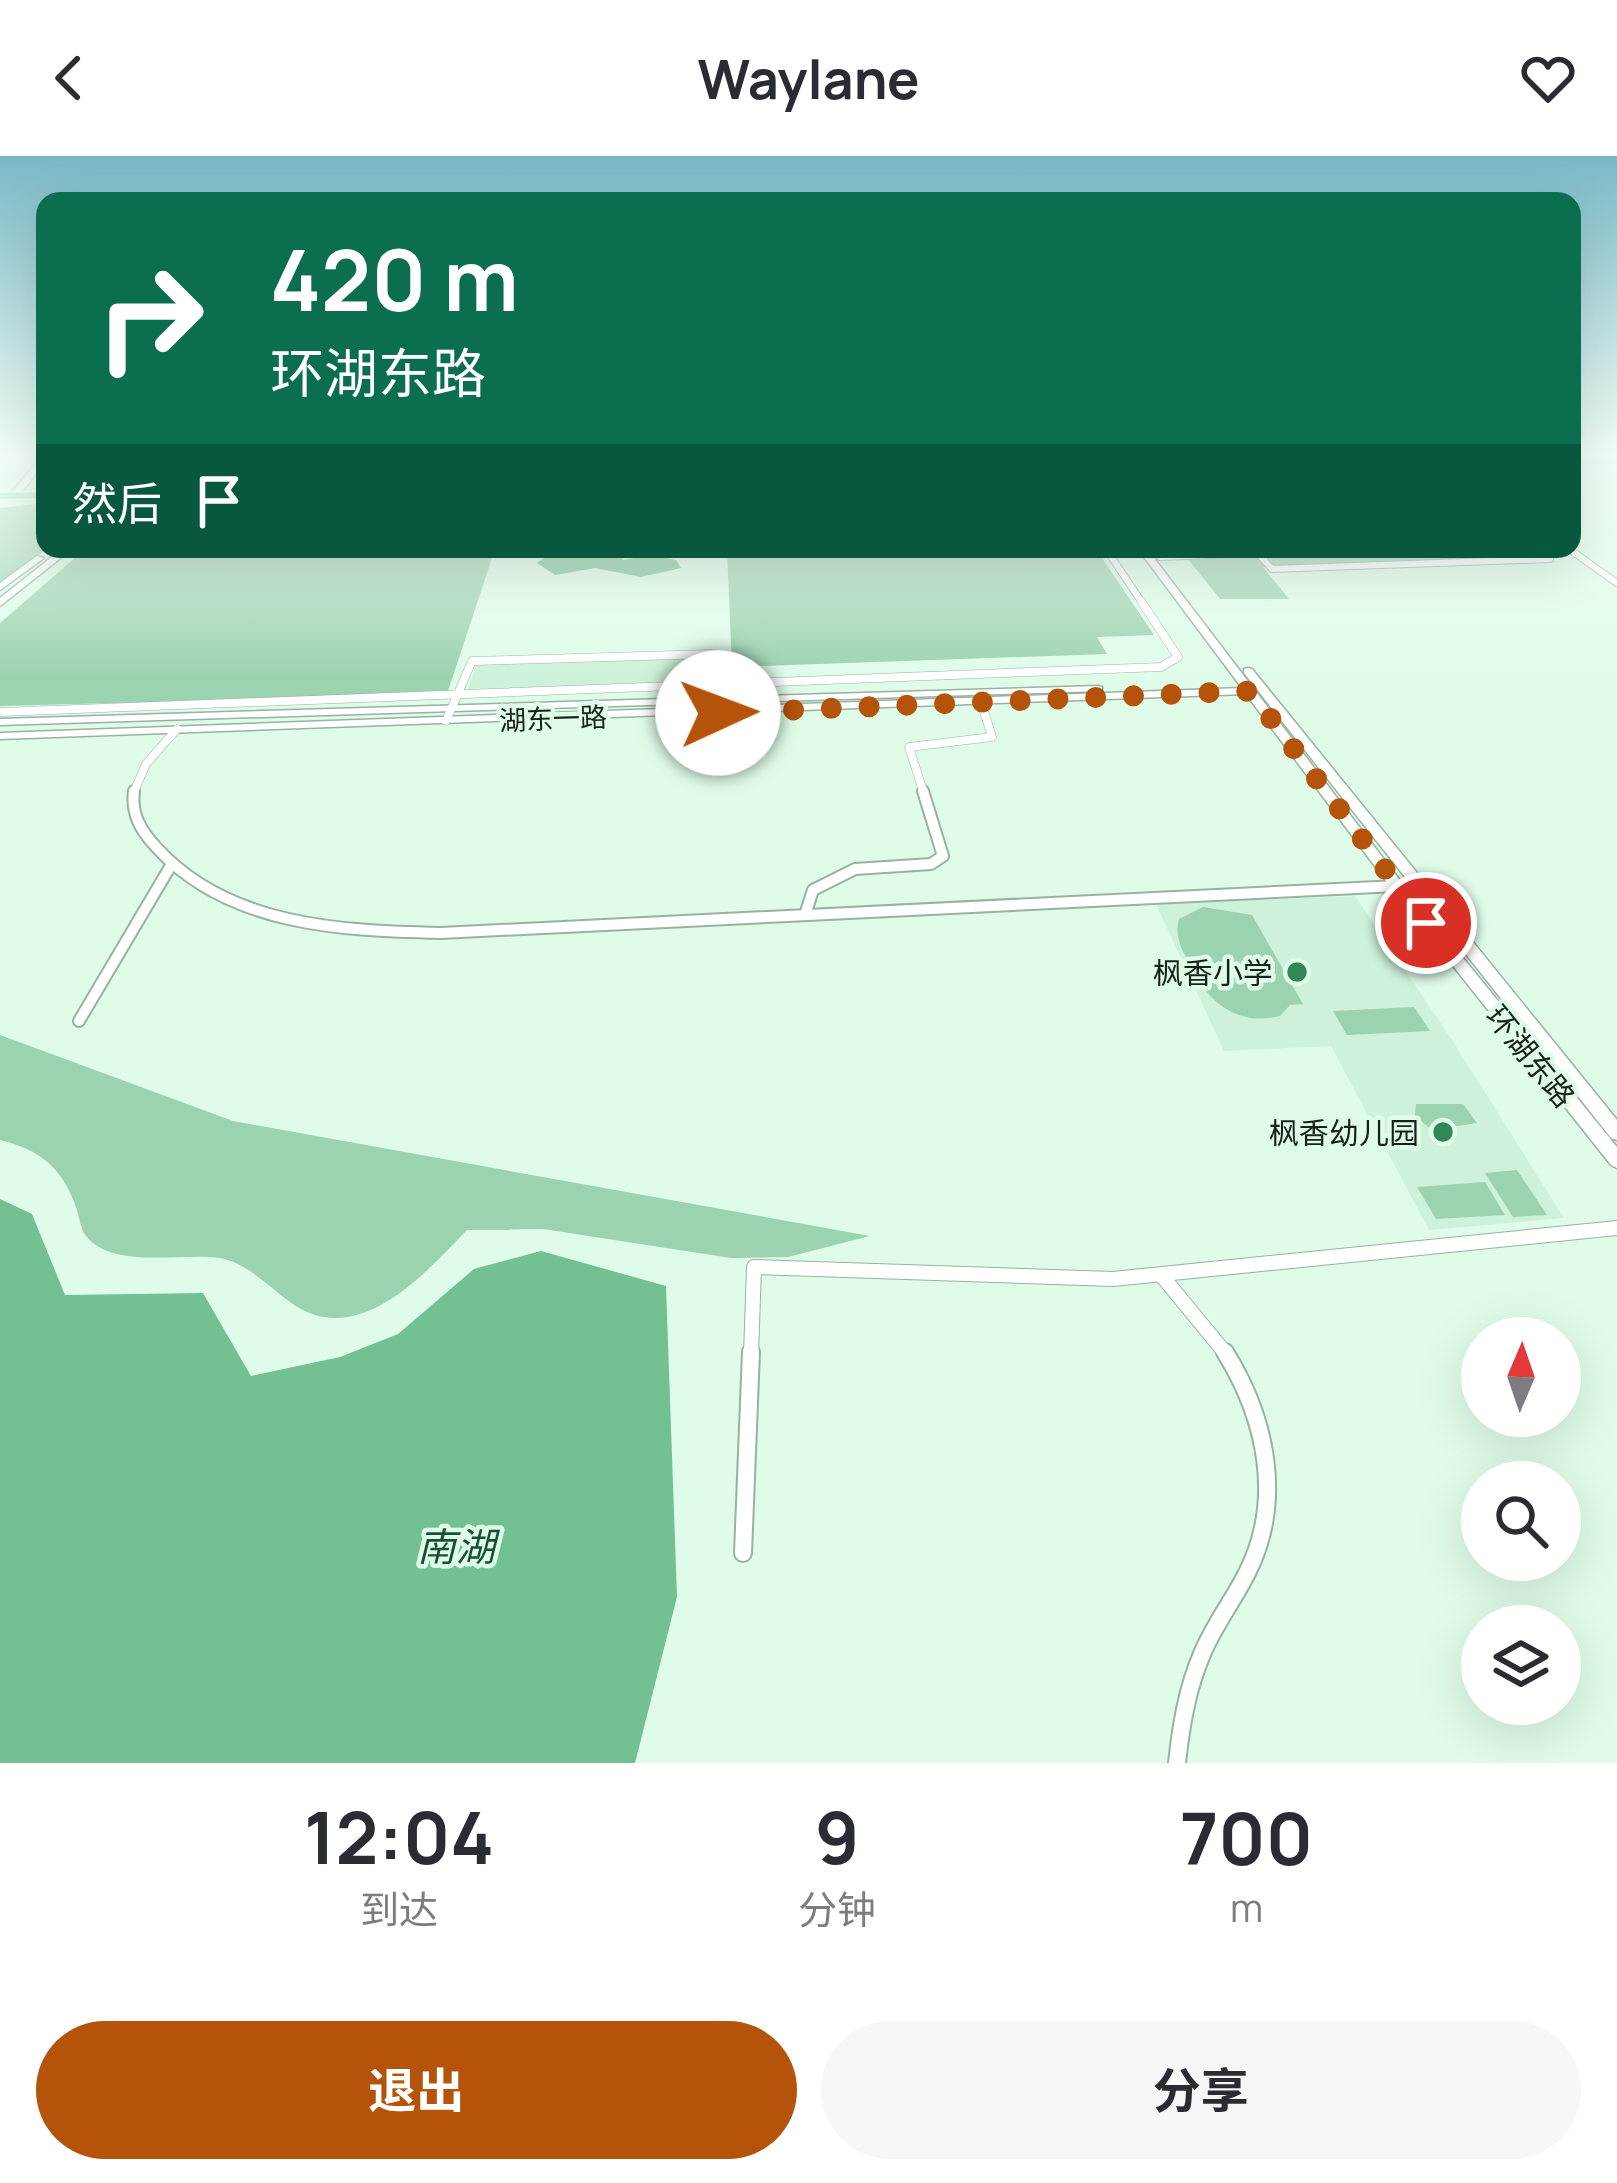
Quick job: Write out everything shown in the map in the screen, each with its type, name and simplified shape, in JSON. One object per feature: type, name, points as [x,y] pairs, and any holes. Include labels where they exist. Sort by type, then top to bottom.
[{"type":"main road","points":[[0,587],[40,558]]},
{"type":"main road","points":[[0,603],[57,558]]},
{"type":"main road","name":"环湖东路","points":[[1149,558],[1396,886],[1617,1160]]},
{"type":"main road","name":"环湖东路","points":[[1160,558],[1617,1133]]},
{"type":"main road","name":"湖东一路","points":[[0,722],[1247,687]]},
{"type":"main road","name":"湖东一路","points":[[717,701],[982,705],[1247,687]]},
{"type":"main road","name":"湖东一路","points":[[0,736],[178,729],[450,708]]},
{"type":"street","points":[[0,712],[717,701],[1161,668],[1178,657],[1112,558]]},
{"type":"street","points":[[1262,558],[1272,569],[1549,558]]},
{"type":"street","points":[[1581,558],[1617,584]]},
{"type":"street","points":[[450,708],[467,663],[518,659],[711,654],[717,701]]},
{"type":"street","points":[[805,915],[813,890],[855,869],[931,864],[943,856],[910,748],[992,736],[982,705]]},
{"type":"street","points":[[178,729],[147,762],[134,785],[132,803],[134,819],[170,867],[228,899],[364,931],[441,934],[1396,886]]},
{"type":"street","points":[[79,1021],[170,867]]},
{"type":"street","points":[[743,1553],[754,1267],[894,1268],[981,1279],[1162,1276],[1617,1228]]},
{"type":"street","points":[[1162,1276],[1219,1335],[1245,1379],[1268,1471],[1267,1513],[1253,1561],[1210,1636],[1185,1695],[1177,1763]]},
{"type":"shaded area","points":[[0,532],[36,532],[36,557],[0,583]]},
{"type":"shaded area","points":[[75,558],[492,558],[447,694],[0,706],[0,623]]},
{"type":"shaded area","points":[[727,558],[1102,558],[1154,635],[1097,637],[1107,654],[732,667]]},
{"type":"shaded area","points":[[1187,558],[1550,559],[1263,567],[1289,599],[1220,599]]},
{"type":"shaded area","points":[[700,657],[701,681],[468,689],[476,665]]},
{"type":"shaded area","points":[[1355,896],[1564,1218],[1429,1230],[1331,1046],[1224,1051],[1156,904]]},
{"type":"shaded area","points":[[1203,907],[1252,915],[1303,1004],[1290,1005],[1280,1016],[1250,1018],[1214,1000],[1196,977],[1178,937],[1179,919]]},
{"type":"shaded area","points":[[1414,1007],[1430,1031],[1347,1035],[1333,1011]]},
{"type":"shaded area","points":[[0,1035],[233,1121],[870,1236],[788,1257],[731,1258],[543,1229],[467,1230],[387,1302],[339,1318],[315,1315],[230,1261],[113,1253],[86,1236],[58,1173],[39,1156],[0,1140]]},
{"type":"shaded area","points":[[1416,1104],[1463,1104],[1477,1123],[1432,1130],[1415,1116]]},
{"type":"shaded area","points":[[1517,1170],[1547,1215],[1513,1217],[1485,1173]]},
{"type":"shaded area","points":[[1485,1182],[1505,1215],[1436,1219],[1417,1187]]},
{"type":"water","points":[[544,558],[666,558],[676,560],[681,568],[641,577],[595,568],[555,575],[537,563]]},
{"type":"water","name":"南湖","points":[[0,1199],[32,1214],[65,1295],[203,1293],[251,1376],[340,1357],[398,1334],[474,1269],[541,1251],[666,1286],[677,1597],[635,1763],[0,1763]]},
{"type":"place","name":"枫香小学","points":[[1297,972]]},
{"type":"place","name":"枫香幼儿园","points":[[1443,1132]]},
{"type":"route","points":[[718,713],[1250,691],[1426,923]]}]
